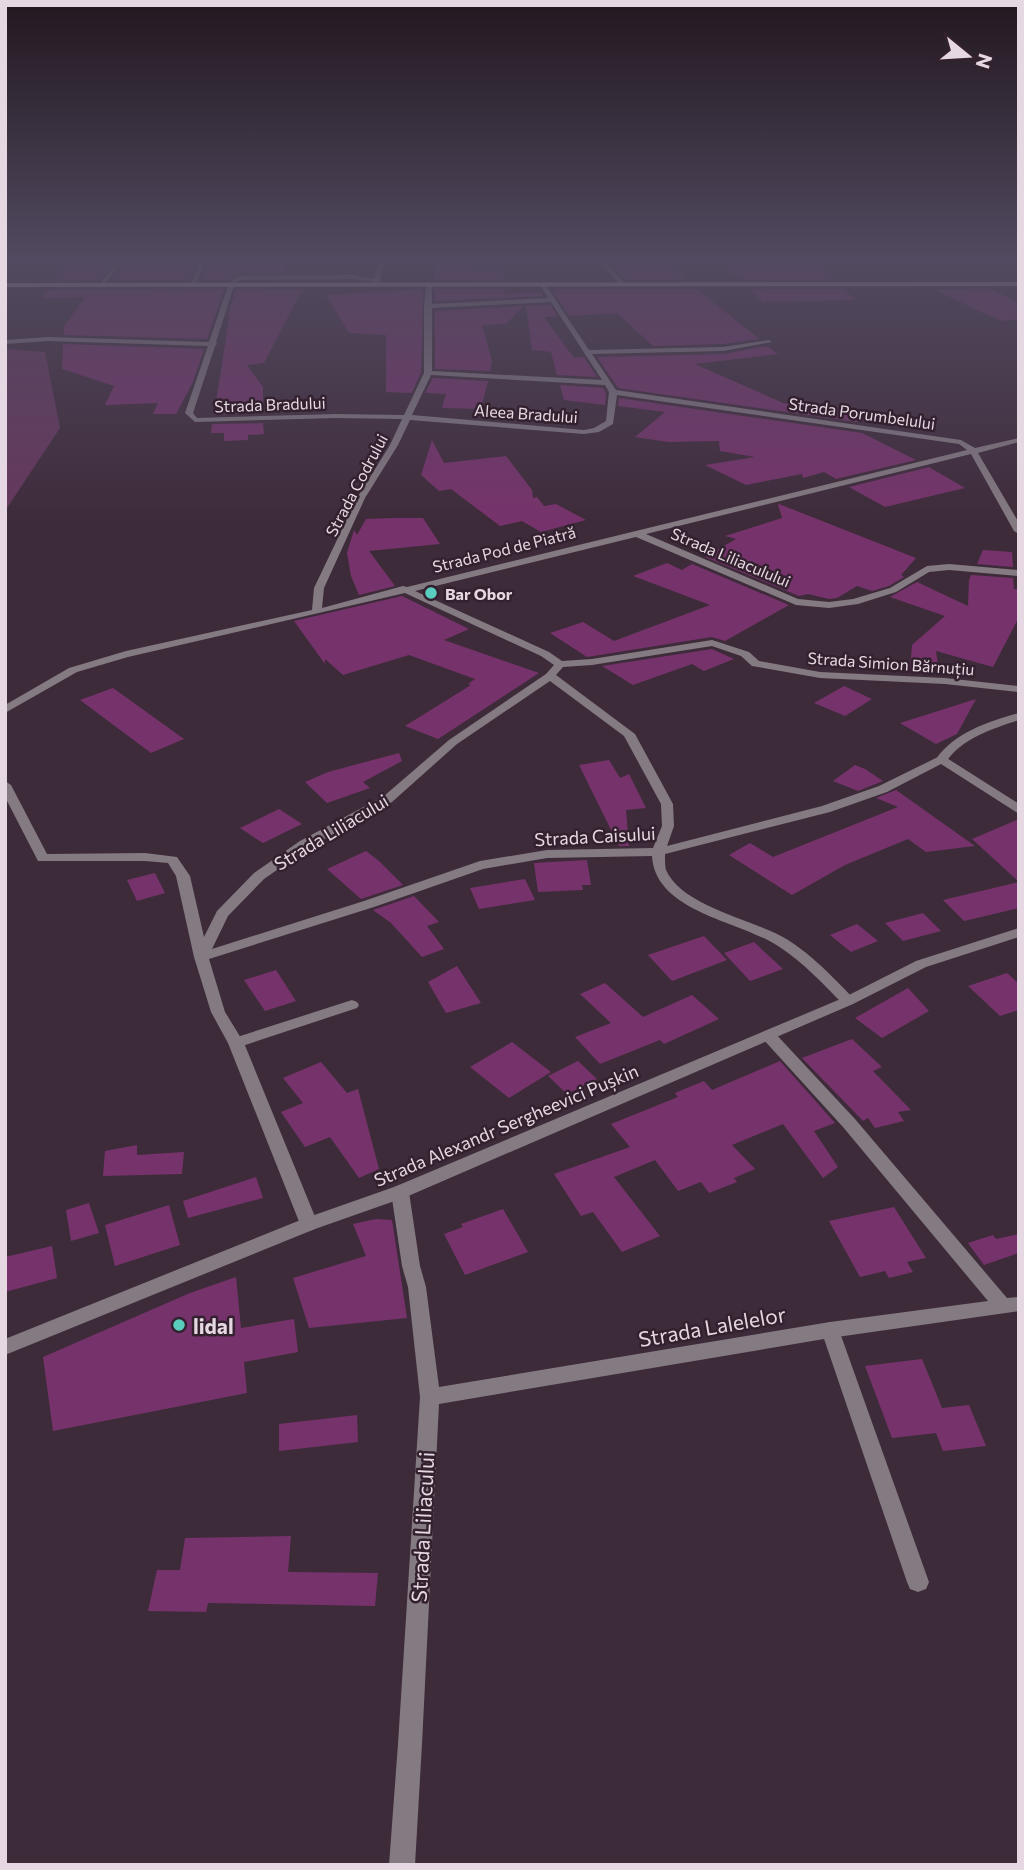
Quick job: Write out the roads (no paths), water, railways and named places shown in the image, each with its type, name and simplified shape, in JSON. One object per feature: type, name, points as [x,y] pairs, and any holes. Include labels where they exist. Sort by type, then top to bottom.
[{"type":"street","name":"Strada Bradului","points":[[214,345],[189,414],[195,420],[407,417]]},
{"type":"street","name":"Strada Codrului","points":[[317,612],[318,588],[361,498],[394,445],[429,373],[428,345]]},
{"type":"street","points":[[584,345],[613,392]]},
{"type":"street","points":[[589,352],[723,349],[748,345]]},
{"type":"street","points":[[429,373],[608,383]]},
{"type":"street","name":"Aleea Bradului","points":[[407,417],[584,432],[596,430],[610,422],[613,392]]},
{"type":"street","name":"Strada Porumbelului","points":[[613,392],[961,442],[973,451]]},
{"type":"street","name":"Strada Pod de Piatră","points":[[5,710],[73,670],[126,654],[317,612],[1019,440]]},
{"type":"street","points":[[973,451],[1019,531]]},
{"type":"street","name":"Strada Liliaculului","points":[[635,533],[796,602],[829,605],[854,602],[892,590],[927,569],[971,568],[1019,573]]},
{"type":"street","points":[[403,589],[545,654],[560,664]]},
{"type":"street","name":"Strada Simion Bărnuțiu","points":[[560,664],[592,662],[712,643],[731,648],[756,664],[820,675],[945,681],[1019,689]]},
{"type":"street","name":"Strada Liliacului","points":[[201,957],[222,914],[259,876],[305,844],[388,799],[453,742],[550,676],[560,664]]},
{"type":"street","points":[[550,676],[629,734],[667,804],[668,826],[658,852],[659,869],[672,889],[701,907],[782,942],[814,967],[848,1001]]},
{"type":"street","points":[[5,701],[22,700]]},
{"type":"street","name":"Strada Caisului","points":[[201,957],[369,904],[480,865],[547,854],[658,852],[852,801],[942,759],[946,751],[989,727],[1019,716]]},
{"type":"street","points":[[942,759],[1019,810]]},
{"type":"street","points":[[5,785],[43,858],[145,857],[172,860],[183,876],[201,957],[218,1012],[236,1043],[309,1224]]},
{"type":"street","name":"Strada Alexandr Sergheevici Pușkin","points":[[5,1347],[309,1224],[400,1192],[848,1001],[921,964],[1019,932]]},
{"type":"street","points":[[236,1043],[352,1004]]},
{"type":"street","name":"Strada Lalelelor","points":[[768,1035],[1011,1305]]},
{"type":"street","name":"Strada Liliacului","points":[[400,1192],[411,1266],[417,1287],[430,1397],[402,1865]]},
{"type":"street","name":"Strada Lalelelor","points":[[430,1397],[830,1330],[1011,1305]]},
{"type":"street","points":[[830,1330],[919,1582]]},
{"type":"place","name":"Bar Obor","points":[[431,593]]},
{"type":"place","name":"lidal","points":[[179,1325]]}]
